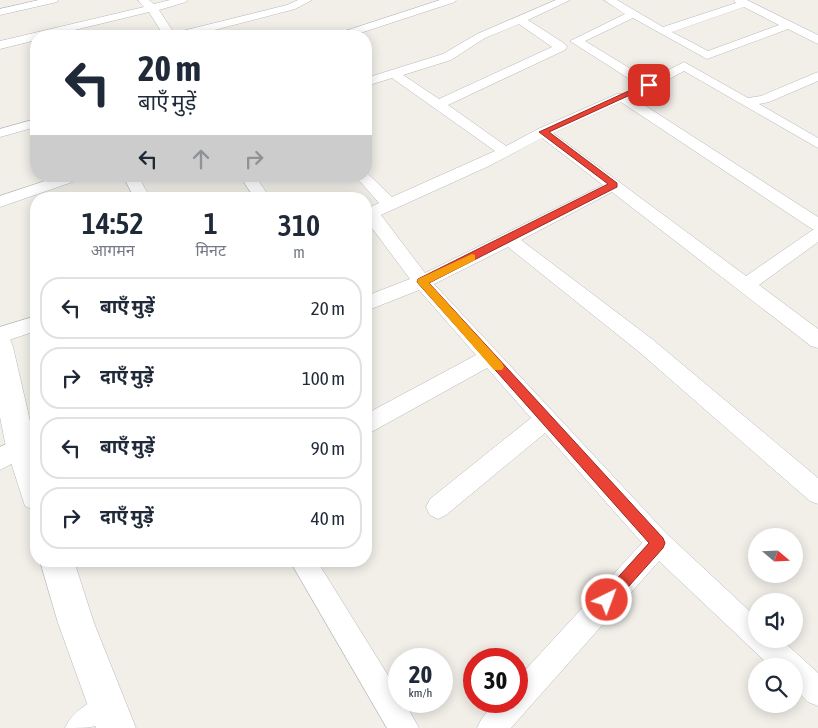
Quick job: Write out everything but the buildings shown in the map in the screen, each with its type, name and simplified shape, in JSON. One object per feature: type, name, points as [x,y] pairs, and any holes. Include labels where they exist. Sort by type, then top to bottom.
[{"type":"street","points":[[0,12],[53,0]]},
{"type":"street","points":[[54,30],[148,4],[182,0]]},
{"type":"street","points":[[201,30],[291,7],[307,0]]},
{"type":"street","points":[[358,30],[450,0]]},
{"type":"street","points":[[372,80],[447,57],[481,36],[564,0]]},
{"type":"street","points":[[611,0],[662,31],[707,55],[789,25]]},
{"type":"street","points":[[662,31],[742,1],[818,40]]},
{"type":"street","points":[[148,4],[166,30]]},
{"type":"street","points":[[438,105],[633,14]]},
{"type":"street","points":[[519,19],[561,47]]},
{"type":"street","points":[[0,45],[30,37]]},
{"type":"street","points":[[576,41],[649,85]]},
{"type":"street","points":[[372,213],[505,152],[543,132],[649,85],[684,66],[818,144]]},
{"type":"street","points":[[394,74],[505,152]]},
{"type":"street","points":[[746,102],[764,99],[818,76]]},
{"type":"street","points":[[622,97],[818,225]]},
{"type":"street","points":[[0,133],[30,125]]},
{"type":"street","points":[[543,132],[818,340]]},
{"type":"street","points":[[0,202],[58,182]]},
{"type":"street","points":[[368,182],[390,205]]},
{"type":"street","points":[[372,302],[422,282],[614,185]]},
{"type":"street","points":[[372,218],[422,282],[658,543],[748,627]]},
{"type":"street","points":[[746,285],[818,234]]},
{"type":"street","points":[[509,239],[645,345],[818,493]]},
{"type":"street","points":[[0,335],[30,326]]},
{"type":"street","points":[[0,347],[19,449],[30,479]]},
{"type":"street","points":[[372,422],[489,357]]},
{"type":"street","points":[[438,507],[546,419]]},
{"type":"street","points":[[492,728],[658,543]]},
{"type":"street","points":[[59,567],[76,623],[101,721]]},
{"type":"street","points":[[306,567],[404,728]]},
{"type":"street","points":[[771,648],[781,658]]},
{"type":"street","points":[[803,678],[818,692]]},
{"type":"slow traffic","points":[[472,258],[422,282],[498,367]]},
{"type":"route","points":[[607,600],[658,543],[422,282],[614,185],[543,132],[649,85]]}]
